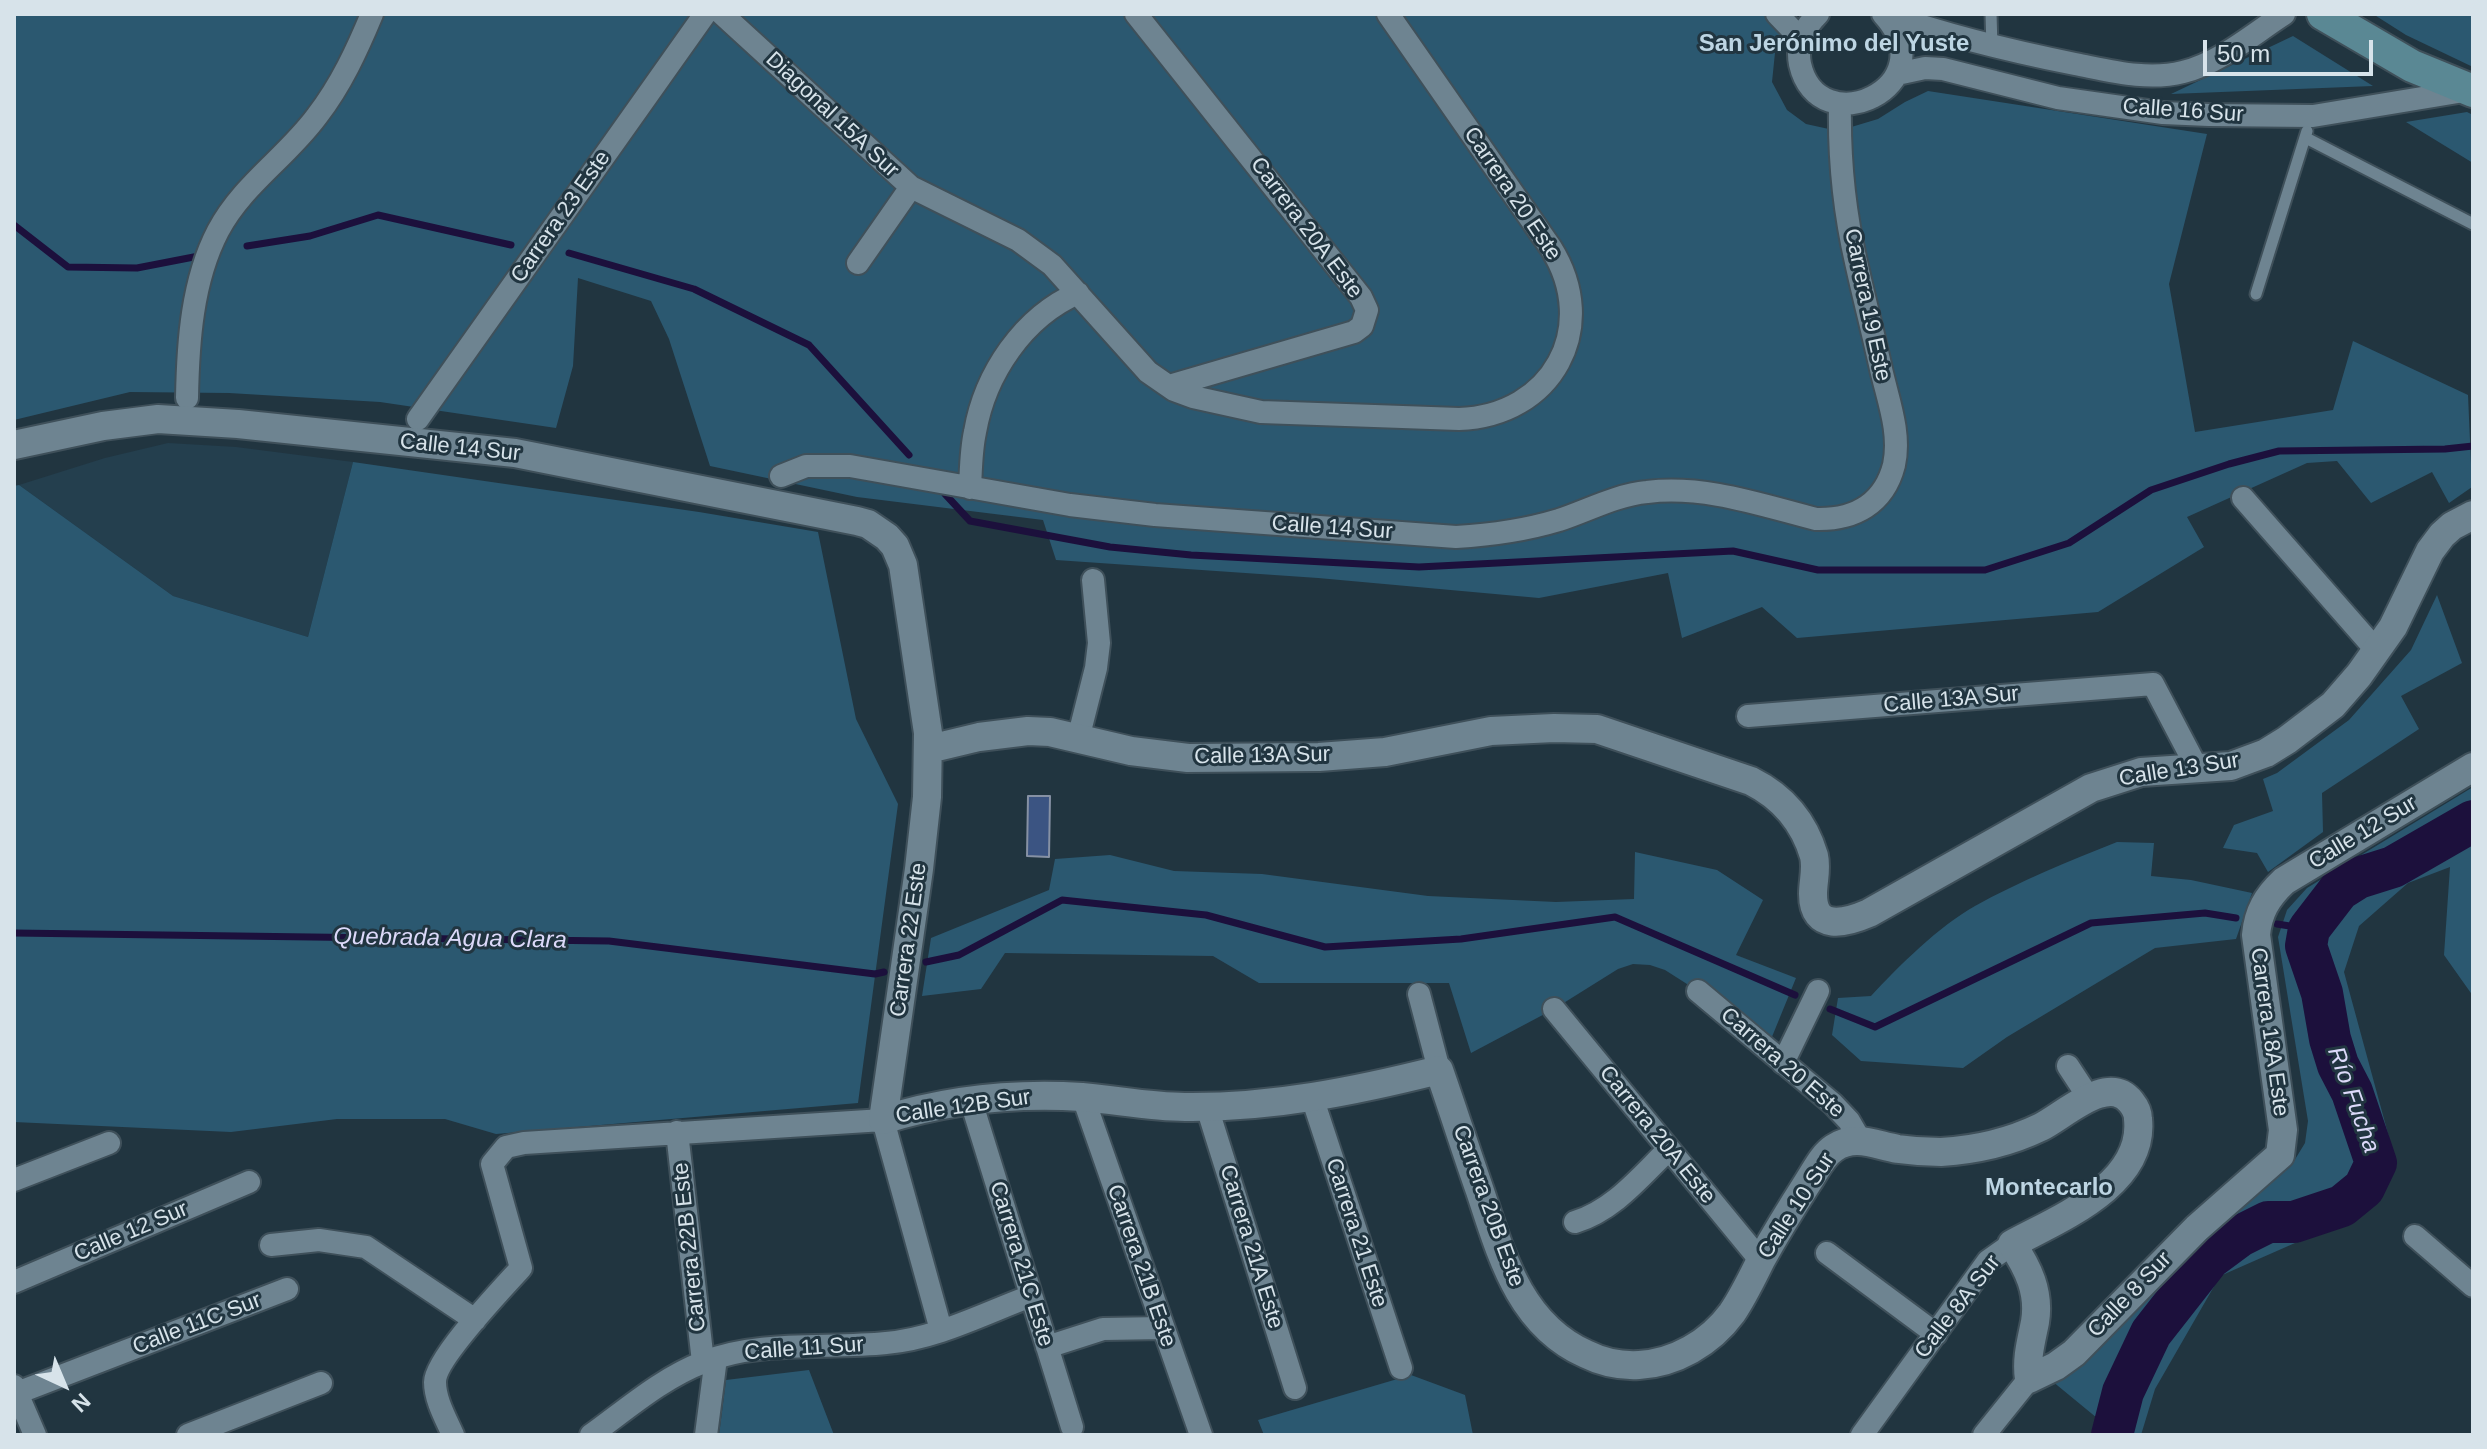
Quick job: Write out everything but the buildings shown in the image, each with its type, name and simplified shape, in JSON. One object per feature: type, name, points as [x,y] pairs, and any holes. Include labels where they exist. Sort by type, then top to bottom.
[{"type":"main road","points":[[2323,14],[2412,66],[2472,90]]},
{"type":"street","points":[[187,398],[192,317],[217,233],[246,188],[317,117],[336,88],[372,14]]},
{"type":"street","name":"Carrera 23 Este","points":[[418,419],[705,14]]},
{"type":"street","name":"Diagonal 15A Sur","points":[[722,14],[911,187],[1018,240],[1052,265],[1148,372],[1169,386]]},
{"type":"street","name":"Carrera 20A Este","points":[[1136,14],[1238,139],[1361,297],[1367,310],[1362,326],[1354,332],[1169,386]]},
{"type":"street","name":"Carrera 20 Este","points":[[1169,386],[1193,397],[1261,412],[1467,419],[1491,416],[1520,403],[1555,369],[1563,355],[1571,324],[1570,292],[1560,261],[1388,14]]},
{"type":"street","points":[[1777,14],[1801,39]]},
{"type":"street","points":[[1818,14],[1808,24],[1801,39],[1799,55],[1802,71],[1810,85],[1823,97],[1840,104],[1873,99],[1887,89],[1897,74],[1901,58],[1900,40],[1884,14]]},
{"type":"street","name":"Calle 16 Sur","points":[[1884,14],[1992,48],[2116,72],[2161,76],[2186,71],[2213,60],[2284,14]]},
{"type":"street","name":"Calle 16 Sur","points":[[1897,74],[1925,68],[1943,69],[2058,98],[2163,113],[2313,116],[2472,90]]},
{"type":"street","name":"Carrera 19 Este","points":[[1840,104],[1842,182],[1855,258],[1896,435],[1893,466],[1875,502]]},
{"type":"street","points":[[858,263],[911,187]]},
{"type":"street","points":[[970,488],[975,431],[984,398],[999,366],[1035,321],[1062,300],[1078,293]]},
{"type":"street","name":"Calle 14 Sur","points":[[14,445],[103,426],[158,419],[238,424],[515,453],[857,521],[878,530],[895,546]]},
{"type":"street","name":"Calle 14 Sur","points":[[781,476],[792,469],[806,466],[850,466],[1070,505],[1155,515],[1456,537],[1538,526],[1604,502],[1645,492],[1708,492],[1816,519],[1848,516],[1875,502]]},
{"type":"street","points":[[2243,498],[2377,651]]},
{"type":"street","name":"Calle 13 Sur","points":[[1852,921],[2091,788],[2141,772],[2231,766],[2266,753],[2287,740],[2333,705],[2393,627],[2430,551],[2452,526],[2473,515]]},
{"type":"street","name":"Carrera 22 Este","points":[[895,546],[906,578],[929,749],[919,869],[883,1120],[941,1330]]},
{"type":"street","points":[[1078,739],[1096,668],[1099,643],[1093,580]]},
{"type":"street","name":"Calle 13A Sur","points":[[1748,716],[2153,684],[2197,768]]},
{"type":"street","name":"Calle 13A Sur","points":[[929,749],[1004,733],[1050,732],[1159,756],[1217,759],[1385,752],[1491,731],[1597,729],[1770,790],[1793,814],[1810,844],[1815,861],[1812,892],[1818,913],[1832,922],[1852,921]]},
{"type":"street","name":"Calle 12 Sur","points":[[2261,909],[2284,881],[2473,767]]},
{"type":"street","name":"Carrera 18A Este","points":[[2261,909],[2256,935],[2283,1130],[2280,1155]]},
{"type":"street","name":"Carrera 20 Este","points":[[1698,991],[1833,1104],[1849,1121],[1860,1140]]},
{"type":"street","points":[[1783,1063],[1818,991]]},
{"type":"street","points":[[1419,994],[1439,1070]]},
{"type":"street","name":"Carrera 20A Este","points":[[1554,1009],[1761,1261]]},
{"type":"street","points":[[2068,1066],[2085,1101]]},
{"type":"street","name":"Calle 12B Sur","points":[[475,1320],[521,1268],[492,1164],[506,1147],[524,1143],[677,1132],[883,1120],[904,1113],[971,1101],[1039,1096],[1207,1107],[1363,1089],[1439,1070]]},
{"type":"street","name":"Carrera 20B Este","points":[[1439,1070],[1503,1259],[1516,1288],[1547,1328],[1576,1350],[1593,1358]]},
{"type":"street","name":"Calle 8A Sur","points":[[1862,1435],[1988,1261],[2012,1244],[2082,1206],[2112,1183],[2132,1154],[2138,1119],[2128,1099],[2110,1090],[2085,1101]]},
{"type":"street","name":"Carrera 21B Este","points":[[1083,1097],[1201,1435]]},
{"type":"street","name":"Carrera 21 Este","points":[[1312,1097],[1401,1368]]},
{"type":"street","name":"Carrera 21C Este","points":[[971,1101],[1072,1427]]},
{"type":"street","name":"Calle 10 Sur","points":[[1593,1358],[1630,1366],[1647,1365],[1695,1347],[1722,1325],[1733,1312],[1824,1157],[1844,1142],[1860,1140],[1920,1151],[1976,1147],[2013,1139],[2035,1130],[2085,1101]]},
{"type":"street","name":"Carrera 21A Este","points":[[1207,1107],[1295,1388]]},
{"type":"street","name":"Carrera 22B Este","points":[[677,1132],[710,1360],[706,1435]]},
{"type":"street","points":[[14,1180],[109,1143]]},
{"type":"street","points":[[1575,1222],[1612,1204],[1669,1149]]},
{"type":"street","name":"Calle 8 Sur","points":[[1984,1435],[2029,1379],[2074,1353],[2197,1228],[2280,1155]]},
{"type":"street","name":"Calle 12 Sur","points":[[14,1282],[249,1182]]},
{"type":"street","points":[[2415,1236],[2473,1286]]},
{"type":"street","points":[[271,1245],[319,1240],[366,1247],[475,1320],[434,1379],[438,1399],[453,1435]]},
{"type":"street","points":[[2012,1244],[2025,1264],[2035,1289],[2036,1306],[2028,1354],[2029,1379]]},
{"type":"street","points":[[1827,1253],[1936,1334]]},
{"type":"street","name":"Calle 11C Sur","points":[[16,1389],[287,1289]]},
{"type":"street","name":"Calle 11 Sur","points":[[591,1435],[657,1387],[710,1360],[752,1350],[888,1343],[941,1330],[1031,1296]]},
{"type":"street","points":[[1047,1347],[1103,1329],[1163,1328]]},
{"type":"street","points":[[188,1435],[321,1383]]},
{"type":"street","points":[[16,1389],[35,1435]]},
{"type":"lane","points":[[1991,14],[1992,48]]},
{"type":"lane","points":[[2256,294],[2313,116]]},
{"type":"lane","points":[[2306,138],[2473,224]]},
{"type":"shaded area","points":[[14,14],[1792,14],[1776,43],[1772,82],[1787,110],[1806,124],[1838,131],[1878,119],[1928,91],[2207,134],[2169,284],[2195,432],[2333,410],[2353,341],[2468,395],[2472,487],[2449,503],[2432,472],[2371,503],[2337,461],[2307,463],[2187,517],[2204,547],[2098,612],[1797,638],[1762,607],[1682,638],[1668,573],[1539,598],[1318,578],[1056,560],[1043,520],[857,497],[710,466],[669,339],[651,301],[578,278],[573,366],[556,428],[380,402],[229,393],[130,392],[14,420]]},
{"type":"shaded area","points":[[2373,14],[2473,14],[2473,67],[2406,35]]},
{"type":"shaded area","points":[[2293,36],[2373,86],[2171,94]]},
{"type":"shaded area","points":[[2467,112],[2473,115],[2473,163],[2406,122]]},
{"type":"shaded area","points":[[168,443],[236,447],[353,462],[308,637],[173,596],[19,485],[105,458]]},
{"type":"shaded area","points":[[353,462],[818,532],[856,719],[898,804],[858,1103],[496,1134],[445,1119],[337,1119],[231,1132],[14,1122],[14,486],[19,485],[173,596],[308,637]]},
{"type":"shaded area","points":[[2437,595],[2462,663],[2401,696],[2419,729],[2322,793],[2323,832],[2268,872],[2257,853],[2223,848],[2234,825],[2273,811],[2263,779],[2277,773],[2349,720],[2411,650]]},
{"type":"shaded area","points":[[2473,787],[2473,996],[2444,955],[2450,867],[2408,883],[2359,926],[2344,972],[2390,1141],[2375,1202],[2320,1232],[2220,1276],[2155,1389],[2141,1435],[2093,1435],[2097,1418],[2052,1381],[2200,1243],[2291,1166],[2305,1143],[2308,1121],[2278,937],[2287,910],[2307,888]]},
{"type":"shaded area","points":[[2117,842],[2154,843],[2151,876],[2191,880],[2252,893],[2236,939],[2155,948],[2007,1037],[1963,1068],[1861,1061],[1832,1035],[1838,998],[1871,996],[1920,947],[1961,914],[2027,880]]},
{"type":"shaded area","points":[[1635,852],[1717,870],[1763,900],[1736,955],[1796,978],[1767,1049],[1698,991],[1665,970],[1650,965],[1633,964],[1618,969],[1554,1009],[1471,1053],[1449,983],[1259,983],[1213,956],[1005,953],[981,989],[922,996],[931,938],[1049,890],[1055,859],[1110,855],[1174,871],[1262,874],[1428,896],[1556,902],[1634,899]]},
{"type":"shaded area","points":[[809,1370],[834,1435],[719,1435],[726,1380]]},
{"type":"shaded area","points":[[1411,1375],[1465,1395],[1473,1435],[1264,1435],[1258,1420]]},
{"type":"waterway","points":[[247,246],[310,236],[378,215],[511,245]]},
{"type":"waterway","points":[[14,225],[68,267],[137,268],[204,255]]},
{"type":"waterway","points":[[569,253],[694,289],[809,345],[909,455]]},
{"type":"waterway","points":[[945,494],[970,521],[1110,547],[1191,555],[1419,567],[1733,551],[1818,570],[1985,570],[2069,543],[2151,490],[2279,451],[2473,446]]},
{"type":"waterway","name":"Río Fucha","points":[[2112,1435],[2123,1392],[2151,1333],[2209,1259],[2240,1236],[2268,1222],[2294,1222],[2342,1206],[2364,1188],[2376,1163],[2330,1039],[2322,993],[2306,946],[2309,929],[2339,890],[2358,878],[2393,867],[2473,821]]},
{"type":"waterway","name":"Quebrada Agua Clara","points":[[926,962],[959,955],[1062,900],[1206,915],[1325,947],[1461,939],[1615,917],[1795,995]]},
{"type":"waterway","name":"Quebrada Agua Clara","points":[[1830,1009],[1875,1027],[2091,923],[2205,913],[2236,918]]},
{"type":"waterway","name":"Quebrada Agua Clara","points":[[2277,924],[2309,929]]},
{"type":"waterway","name":"Quebrada Agua Clara","points":[[14,933],[609,941],[875,974],[884,972]]},
{"type":"district","name":"San Jerónimo del Yuste","points":[[1834,44]]},
{"type":"district","name":"Montecarlo","points":[[2049,1188]]}]
